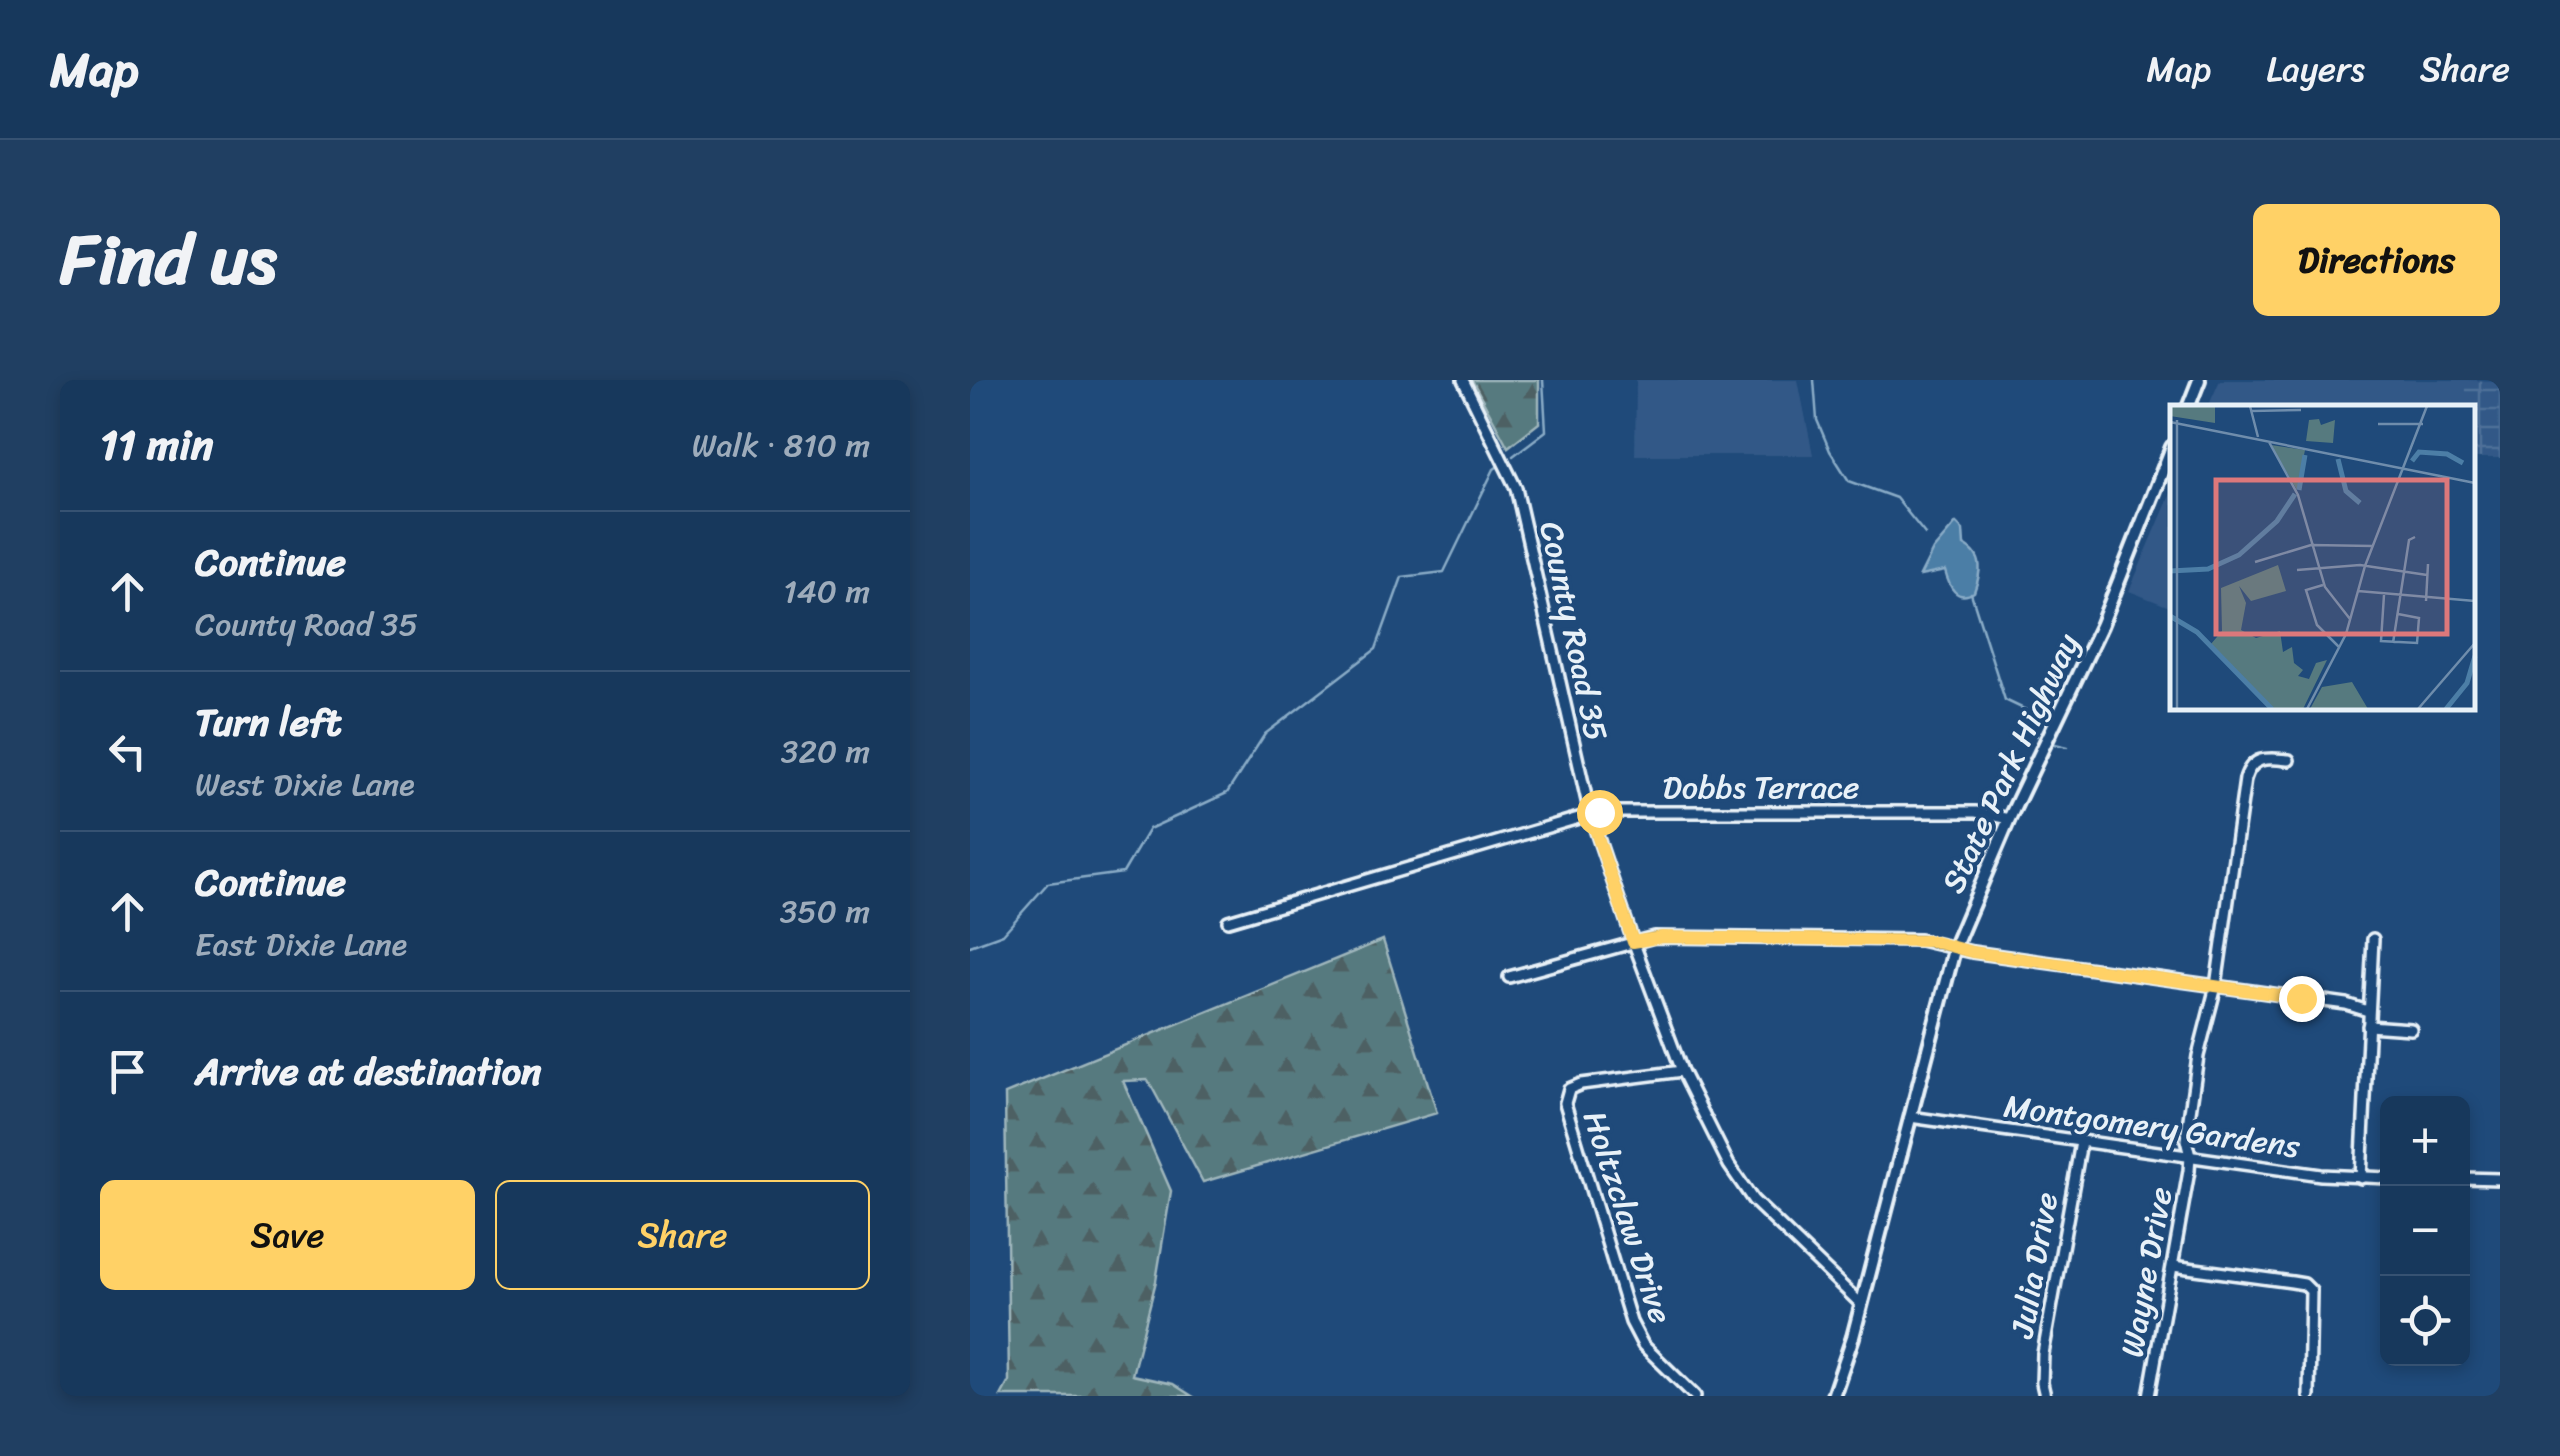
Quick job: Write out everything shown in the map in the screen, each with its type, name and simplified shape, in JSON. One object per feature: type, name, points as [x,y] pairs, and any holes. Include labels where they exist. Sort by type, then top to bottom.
[{"type":"main road","points":[[2189,405],[2199,380]]},
{"type":"main road","name":"State Park Highway","points":[[1833,1396],[1954,946],[2009,819],[2101,626],[2170,452]]},
{"type":"street","name":"County Road 35","points":[[1463,380],[1500,450],[1520,501],[1590,814],[1682,1071],[1729,1165],[1753,1200],[1860,1304]]},
{"type":"street","name":"Wayne Drive","points":[[2149,1396],[2174,1266],[2190,1156],[2186,1140],[2198,1056],[2216,986],[2247,771],[2257,760],[2289,760]]},
{"type":"street","name":"Dobbs Terrace","points":[[1228,921],[1590,814],[1976,812],[2009,819]]},
{"type":"street","points":[[1508,977],[1662,937],[1931,941],[1972,952],[2346,1004],[2368,1011]]},
{"type":"street","points":[[2361,1178],[2372,938]]},
{"type":"street","points":[[2368,1026],[2411,1029]]},
{"type":"street","name":"Holtzclaw Drive","points":[[1682,1071],[1581,1084],[1569,1089],[1565,1104],[1630,1322],[1643,1345],[1695,1396]]},
{"type":"street","name":"Montgomery Gardens","points":[[1910,1117],[2380,1178]]},
{"type":"street","name":"Julia Drive","points":[[2045,1396],[2043,1354],[2081,1142]]},
{"type":"street","points":[[2470,1178],[2500,1178]]},
{"type":"street","points":[[2174,1266],[2304,1284],[2311,1291],[2309,1396]]},
{"type":"shaded area","points":[[1636,380],[1798,380],[1813,455],[1635,455]]},
{"type":"shaded area","points":[[2220,380],[2466,380],[2466,405],[2209,405]]},
{"type":"shaded area","points":[[2466,380],[2500,381],[2500,458],[2475,458],[2475,405],[2466,405]]},
{"type":"shaded area","points":[[2170,496],[2170,607],[2129,591]]},
{"type":"shaded area","points":[[1956,523],[1963,530],[1964,545],[1975,554],[1979,566],[1974,592],[1968,595],[1954,591],[1945,571],[1920,576],[1933,550]]},
{"type":"green space","points":[[1472,380],[1539,380],[1539,423],[1508,447]]},
{"type":"green space","points":[[1383,940],[1437,1113],[1203,1182],[1148,1080],[1123,1081],[1171,1191],[1156,1281],[1132,1375],[1173,1384],[1192,1396],[1001,1396],[1009,1381],[1005,1094]]},
{"type":"waterway","points":[[1513,456],[1546,431],[1543,380]]},
{"type":"waterway","points":[[1814,380],[1817,420],[1849,481],[1896,498],[1925,534]]},
{"type":"waterway","points":[[970,946],[1003,934],[1048,883],[1123,873],[1149,829],[1227,793],[1265,734],[1376,649],[1402,577],[1444,572],[1494,469],[1500,465]]},
{"type":"waterway","points":[[1971,593],[2005,700],[2026,710],[2037,736]]},
{"type":"waterway","points":[[2055,744],[2068,747]]},
{"type":"route","points":[[1599,812],[1590,814],[1633,942],[1662,937],[1931,941],[1972,952],[2301,998]]}]
